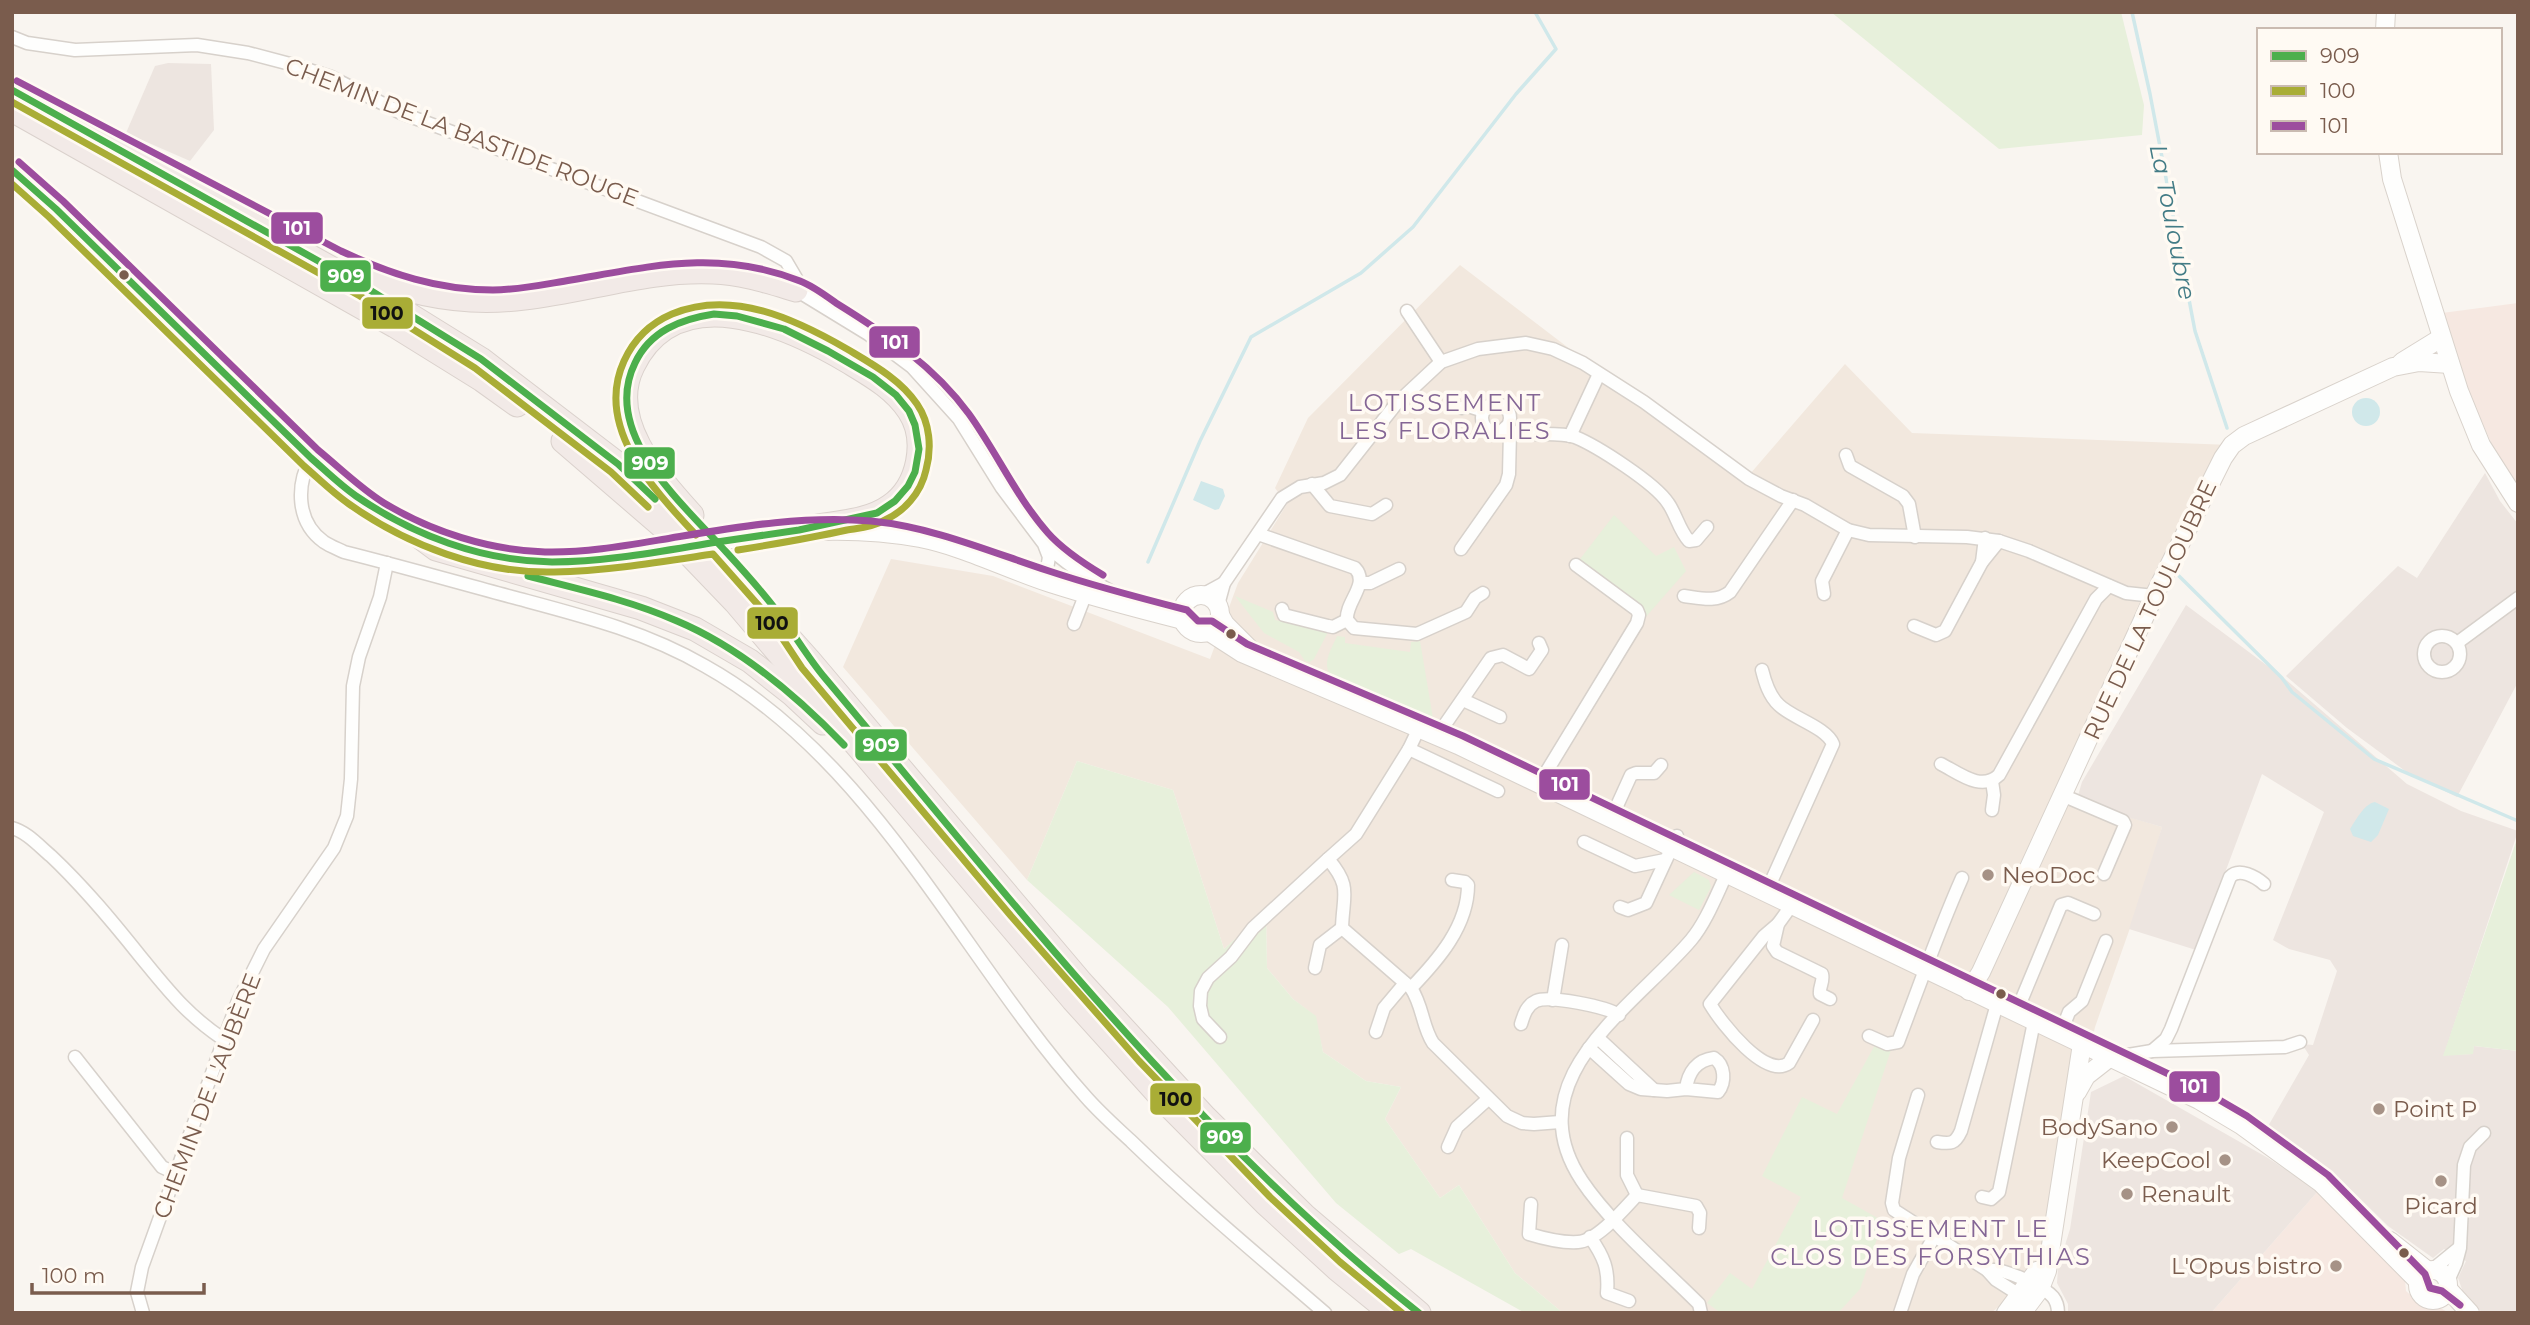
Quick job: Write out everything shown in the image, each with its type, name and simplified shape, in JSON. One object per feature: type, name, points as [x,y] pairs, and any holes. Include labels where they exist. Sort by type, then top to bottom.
[{"type":"highway","points":[[12,90],[365,287],[481,359],[618,464],[684,524],[744,587],[1082,982],[1205,1117],[1304,1214],[1419,1313]]},
{"type":"highway","points":[[43,108],[233,204],[357,271],[380,281],[429,295],[475,301],[523,299],[664,274],[690,272],[736,274],[796,290]]},
{"type":"highway","points":[[12,110],[395,326],[482,380],[584,458],[664,528],[735,602],[1123,1058]]},
{"type":"highway","points":[[799,530],[877,513],[888,508],[907,491],[917,465],[918,451],[915,424],[904,405],[884,384],[832,352],[790,331],[751,319],[696,316],[680,321],[651,339],[639,352],[630,372],[625,397],[628,421],[641,449],[673,494],[775,608],[810,661]]},
{"type":"highway","points":[[405,526],[436,549],[641,608],[695,629],[750,661],[793,695],[872,775],[1065,1002],[1265,1203],[1337,1269],[1391,1313]]},
{"type":"main road","points":[[2388,154],[2392,179],[2450,364],[2481,445],[2518,503]]},
{"type":"main road","points":[[12,170],[56,209],[311,458],[354,495],[405,526],[460,548],[516,559],[572,562],[799,530],[873,532],[920,538],[1047,582],[1154,613],[1183,614]]},
{"type":"main road","points":[[2393,367],[2442,341]]},
{"type":"main road","name":"RUE DE LA TOULOUBRE","points":[[1969,991],[1981,972],[2150,603],[2222,458],[2232,445],[2244,436],[2393,367],[2419,362],[2450,364]]},
{"type":"main road","points":[[1183,614],[1190,598],[1202,595],[1212,598],[1225,624],[1260,660]]},
{"type":"main road","points":[[1183,614],[1191,630],[1208,631],[1217,625],[1219,610]]},
{"type":"main road","points":[[1208,631],[1242,653],[1437,736],[2199,1100],[2241,1125],[2321,1183],[2426,1274],[2441,1272],[2444,1290],[2454,1313]]},
{"type":"main road","points":[[2006,1313],[2028,1296],[2047,1271],[2082,1044]]},
{"type":"main road","points":[[2073,1101],[2086,1076],[2109,1058]]},
{"type":"main road","points":[[2426,1274],[2418,1290],[2424,1297],[2444,1290]]},
{"type":"main road","points":[[2444,1290],[2470,1313]]},
{"type":"street","name":"CHEMIN DE LA BASTIDE ROUGE","points":[[12,37],[27,43],[75,50],[197,45],[248,53],[331,77],[401,113],[761,247],[786,261],[796,278],[796,290]]},
{"type":"street","points":[[796,290],[868,334],[912,367],[959,419],[1002,488],[1044,544],[1102,588],[1154,613]]},
{"type":"street","points":[[1407,311],[1441,362]]},
{"type":"street","points":[[1219,610],[1224,583],[1282,498],[1300,487],[1324,483],[1340,475],[1396,404],[1441,362],[1478,349],[1526,343],[1553,349],[1583,363],[1644,402],[1749,479],[1848,530],[1869,535],[1984,538],[1999,541],[2029,551],[2150,603]]},
{"type":"street","points":[[1570,436],[1599,374]]},
{"type":"street","points":[[1461,549],[1506,485],[1509,474],[1508,430],[1510,416],[1503,405],[1490,405],[1484,411],[1483,421],[1488,428],[1497,431],[1508,430],[1570,436],[1642,476],[1668,501],[1689,541],[1696,540],[1707,527]]},
{"type":"street","points":[[1462,408],[1468,406],[1484,411]]},
{"type":"street","points":[[1846,455],[1850,466],[1903,496],[1909,504],[1914,537]]},
{"type":"street","points":[[311,458],[303,473],[300,492],[304,516],[314,533],[325,543],[344,552],[620,626],[708,667],[779,717],[818,753],[857,796],[961,933],[1028,1028],[1088,1099],[1162,1171],[1325,1313]]},
{"type":"street","points":[[1312,484],[1330,506],[1372,514],[1386,505]]},
{"type":"street","points":[[1684,596],[1713,599],[1730,593],[1793,500]]},
{"type":"street","points":[[1824,594],[1822,581],[1848,530]]},
{"type":"street","points":[[1258,534],[1355,568],[1359,572],[1361,583],[1348,607],[1347,620],[1354,628],[1417,634],[1466,612],[1475,598],[1483,593]]},
{"type":"street","points":[[1982,562],[1984,538]]},
{"type":"street","points":[[1914,626],[1936,635],[1945,631],[1982,562],[1999,541]]},
{"type":"street","points":[[1044,544],[1049,557],[1047,582]]},
{"type":"street","name":"CHEMIN DE L'AUBÈRE","points":[[143,1313],[138,1302],[138,1280],[238,1001],[264,949],[334,848],[347,816],[351,779],[353,686],[359,657],[380,597],[387,563]]},
{"type":"street","points":[[1539,784],[1639,615],[1637,610],[1576,565]]},
{"type":"street","points":[[1361,583],[1370,583],[1399,569]]},
{"type":"street","points":[[2095,580],[2096,599]]},
{"type":"street","points":[[1202,595],[1224,583]]},
{"type":"street","points":[[1941,764],[1978,782],[1992,781],[1999,775],[2096,599],[2109,586]]},
{"type":"street","points":[[1074,624],[1086,593]]},
{"type":"street","points":[[2457,643],[2518,598]]},
{"type":"street","points":[[1282,609],[1284,615],[1328,626],[1347,620]]},
{"type":"street","points":[[1437,736],[1492,658],[1503,655],[1530,669],[1542,650],[1539,643]]},
{"type":"street","points":[[1762,670],[1765,684],[1779,706],[1828,736],[1833,744],[1766,893]]},
{"type":"street","points":[[1463,700],[1500,717]]},
{"type":"street","points":[[1220,1037],[1203,1019],[1200,1006],[1201,991],[1208,978],[1231,957],[1253,928],[1356,834],[1409,749],[1419,728]]},
{"type":"street","points":[[1409,749],[1498,791]]},
{"type":"street","points":[[1611,819],[1631,775],[1654,773],[1661,765]]},
{"type":"street","points":[[1992,781],[1992,810]]},
{"type":"street","points":[[2062,795],[2123,821],[2125,825],[2104,874]]},
{"type":"street","points":[[12,828],[26,835],[79,883],[171,994],[197,1022],[223,1039]]},
{"type":"street","points":[[1584,842],[1635,866],[1671,848]]},
{"type":"street","points":[[1620,907],[1628,910],[1646,903],[1671,848]]},
{"type":"street","points":[[1315,968],[1320,945],[1342,928],[1345,889],[1341,874],[1328,859]]},
{"type":"street","points":[[2152,1051],[2166,1040],[2171,1029],[2230,877],[2241,872],[2264,884]]},
{"type":"street","points":[[1701,1313],[1699,1304],[1614,1219],[1582,1181],[1566,1151],[1560,1122],[1572,1072],[1619,1015],[1693,939],[1726,875]]},
{"type":"street","points":[[1869,1036],[1887,1044],[1898,1042],[1926,970],[1934,940],[1962,878]]},
{"type":"street","points":[[1376,1032],[1384,1008],[1443,952],[1456,930],[1466,906],[1468,885],[1452,880]]},
{"type":"street","points":[[2016,1013],[2061,905],[2068,903],[2094,914]]},
{"type":"street","points":[[1791,906],[1710,1004],[1751,1053],[1776,1068],[1783,1068],[1789,1063],[1812,1020]]},
{"type":"street","points":[[1778,924],[1773,937],[1773,946],[1777,952],[1822,974],[1824,981],[1819,989],[1820,994],[1830,999]]},
{"type":"street","points":[[1342,928],[1408,986],[1418,998],[1427,1034],[1433,1043],[1488,1100],[1507,1116],[1522,1123],[1560,1122]]},
{"type":"street","points":[[2060,1035],[2069,1012],[2082,1002],[2106,941]]},
{"type":"street","points":[[1553,1000],[1562,945]]},
{"type":"street","points":[[1521,1024],[1524,1014],[1535,1001],[1553,1000],[1604,1008],[1619,1015]]},
{"type":"street","points":[[1937,1142],[1951,1144],[1956,1141],[1961,1131],[1997,1004]]},
{"type":"street","points":[[1982,1197],[1992,1199],[1998,1192],[2034,1022]]},
{"type":"street","points":[[2109,1058],[2152,1051],[2285,1047],[2300,1042]]},
{"type":"street","points":[[1594,1043],[1654,1091],[1686,1089]]},
{"type":"street","points":[[75,1057],[162,1167],[175,1172]]},
{"type":"street","points":[[1918,1095],[1899,1158],[1892,1203],[1894,1210],[1987,1270],[2002,1270],[2028,1296],[2052,1296],[2058,1313]]},
{"type":"street","points":[[1448,1147],[1457,1126],[1488,1100]]},
{"type":"street","points":[[2444,1290],[2456,1263],[2459,1248],[2464,1165],[2470,1147],[2484,1133]]},
{"type":"street","points":[[1627,1138],[1627,1175],[1637,1195]]},
{"type":"street","points":[[1531,1204],[1529,1234],[1579,1243],[1614,1219],[1637,1195]]},
{"type":"street","points":[[1637,1195],[1696,1206],[1700,1213],[1699,1228]]},
{"type":"street","points":[[1590,1237],[1602,1255],[1609,1275],[1608,1293],[1629,1301]]},
{"type":"street","points":[[1900,1313],[1913,1274],[1934,1237]]},
{"type":"street","points":[[2426,1274],[2459,1248]]},
{"type":"shaded area","points":[[168,63],[211,64],[214,130],[190,161],[126,133],[155,66]]},
{"type":"shaded area","points":[[1460,265],[1621,388],[1750,474],[1845,364],[1912,433],[2231,445],[2133,618],[2057,795],[2162,827],[2147,880],[2095,1027],[2044,1254],[2008,1299],[1991,1313],[1563,1313],[1515,1273],[1459,1185],[1440,1198],[1385,1119],[1401,1087],[1366,1081],[1323,1052],[1315,1016],[1293,999],[1267,968],[1266,912],[1224,949],[1173,790],[1077,761],[1027,880],[843,667],[891,559],[993,576],[1210,659],[1238,583],[1287,504],[1275,488],[1308,418]]},
{"type":"shaded area","points":[[2518,303],[2518,486],[2498,458],[2457,366],[2442,313]]},
{"type":"shaded area","points":[[2485,473],[2500,501],[2518,524],[2518,682],[2457,797],[2408,773],[2347,728],[2286,676],[2398,566],[2417,578]]},
{"type":"shaded area","points":[[2186,605],[2285,679],[2407,784],[2461,811],[2518,831],[2444,1055],[2472,1054],[2474,1046],[2518,1051],[2518,1313],[2483,1313],[2465,1298],[2458,1278],[2466,1261],[2444,1249],[2433,1258],[2388,1226],[2341,1180],[2302,1149],[2267,1128],[2309,1055],[2302,1044],[2313,1045],[2337,971],[2330,960],[2289,949],[2273,940],[2324,812],[2262,774],[2196,950],[2129,929],[2162,827],[2076,802],[2082,782]]},
{"type":"shaded area","points":[[2124,1076],[2268,1158],[2318,1191],[2211,1313],[2068,1313],[2068,1304],[2057,1283],[2058,1268],[2070,1229],[2091,1092]]},
{"type":"shaded area","points":[[2318,1191],[2405,1280],[2406,1291],[2424,1307],[2437,1306],[2449,1313],[2211,1313]]},
{"type":"green space","points":[[1831,12],[2121,12],[2144,105],[2142,135],[1999,149]]},
{"type":"green space","points":[[1614,515],[1656,556],[1674,547],[1686,571],[1644,619],[1577,563]]},
{"type":"green space","points":[[1235,596],[1273,612],[1275,620],[1329,630],[1314,659],[1305,661],[1299,652],[1264,633]]},
{"type":"green space","points":[[1337,636],[1345,637],[1345,643],[1410,652],[1411,642],[1420,641],[1434,724],[1332,677],[1327,662]]},
{"type":"green space","points":[[1077,761],[1173,790],[1224,949],[1266,911],[1267,968],[1293,999],[1316,1016],[1323,1052],[1366,1081],[1401,1087],[1385,1119],[1440,1198],[1459,1185],[1515,1273],[1563,1313],[1525,1313],[1411,1249],[1399,1254],[1336,1203],[1168,1007],[1027,880]]},
{"type":"green space","points":[[2518,836],[2518,1051],[2474,1046],[2473,1054],[2443,1056]]},
{"type":"green space","points":[[1694,872],[1709,880],[1711,887],[1699,910],[1669,895]]},
{"type":"green space","points":[[1876,1043],[1891,1050],[1842,1198],[1883,1221],[1860,1289],[1838,1313],[1721,1313],[1707,1303],[1730,1273],[1752,1289],[1801,1197],[1762,1176],[1802,1097],[1837,1114]]},
{"type":"water","points":[[2366,398],[2376,402],[2380,412],[2376,422],[2366,426],[2356,422],[2352,412],[2356,402]]},
{"type":"water","points":[[1201,481],[1223,489],[1225,496],[1219,509],[1215,510],[1193,500]]},
{"type":"water","points":[[2375,802],[2389,809],[2378,835],[2371,842],[2353,836],[2350,829],[2355,821],[2364,809]]},
{"type":"waterway","points":[[1148,562],[1200,441],[1251,337],[1361,273],[1413,227],[1516,94],[1556,49],[1535,12]]},
{"type":"waterway","name":"La Touloubre","points":[[2132,12],[2195,331],[2227,428]]},
{"type":"waterway","name":"La Touloubre","points":[[2179,576],[2282,678],[2292,692],[2374,759],[2518,821]]},
{"type":"transit line","name":"101","points":[[17,81],[341,251],[378,267],[434,284],[503,290],[686,263],[742,265],[805,283],[891,339],[925,366],[969,414],[1048,533],[1074,556],[1103,575]]},
{"type":"transit line","name":"909","points":[[12,90],[365,287],[481,359],[618,464],[655,499]]},
{"type":"transit line","name":"100","points":[[12,102],[360,296],[475,368],[611,472],[648,507]]},
{"type":"transit line","name":"101","points":[[19,162],[63,201],[318,450],[375,497],[422,523],[462,538],[503,548],[561,552],[608,548],[771,523],[871,521],[939,534],[1083,582],[1187,610],[1198,621],[1212,621],[1247,644],[1463,736],[2204,1091],[2247,1116],[2328,1175],[2425,1274],[2430,1288],[2442,1291],[2460,1305]]},
{"type":"transit line","name":"909","points":[[12,170],[56,209],[311,458],[350,492],[401,523],[474,551],[499,557],[552,562],[635,555],[717,542]]},
{"type":"transit line","name":"100","points":[[12,184],[304,466],[343,500],[395,532],[420,544],[473,562],[527,571],[594,570],[713,554],[767,615],[802,668],[1011,916],[1139,1061],[1270,1197],[1340,1262],[1402,1313]]},
{"type":"transit line","name":"100","points":[[696,535],[646,477],[622,433],[617,410],[617,386],[624,361],[638,339],[650,327],[672,314],[695,307],[740,306],[785,318],[847,349],[885,373],[910,395],[925,419],[929,436],[928,462],[924,478],[911,501],[879,523],[738,550]]},
{"type":"transit line","name":"909","points":[[714,314],[737,316],[784,329],[873,377],[896,395],[909,411],[915,425],[919,449],[915,472],[908,486],[895,501],[877,513],[799,530],[717,542],[648,461],[635,437],[628,413],[627,388],[641,352],[658,335],[678,323],[714,314]]},
{"type":"transit line","name":"909","points":[[717,542],[772,604],[825,678],[1106,1011],[1256,1169],[1336,1243],[1419,1313]]},
{"type":"transit line","name":"909","points":[[528,576],[640,607],[701,632],[766,674],[807,708],[844,745]]},
{"type":"place","name":"NeoDoc","points":[[1988,875]]},
{"type":"place","name":"Point P","points":[[2379,1109]]},
{"type":"place","name":"BodySano","points":[[2172,1127]]},
{"type":"place","name":"KeepCool","points":[[2225,1160]]},
{"type":"place","name":"Picard","points":[[2441,1181]]},
{"type":"place","name":"Renault","points":[[2127,1194]]},
{"type":"place","name":"L'Opus bistro","points":[[2336,1266]]},
{"type":"district","name":"LOTISSEMENT LES FLORALIES","points":[[1445,416]]},
{"type":"district","name":"LOTISSEMENT LE CLOS DES FORSYTHIAS","points":[[1931,1242]]}]
